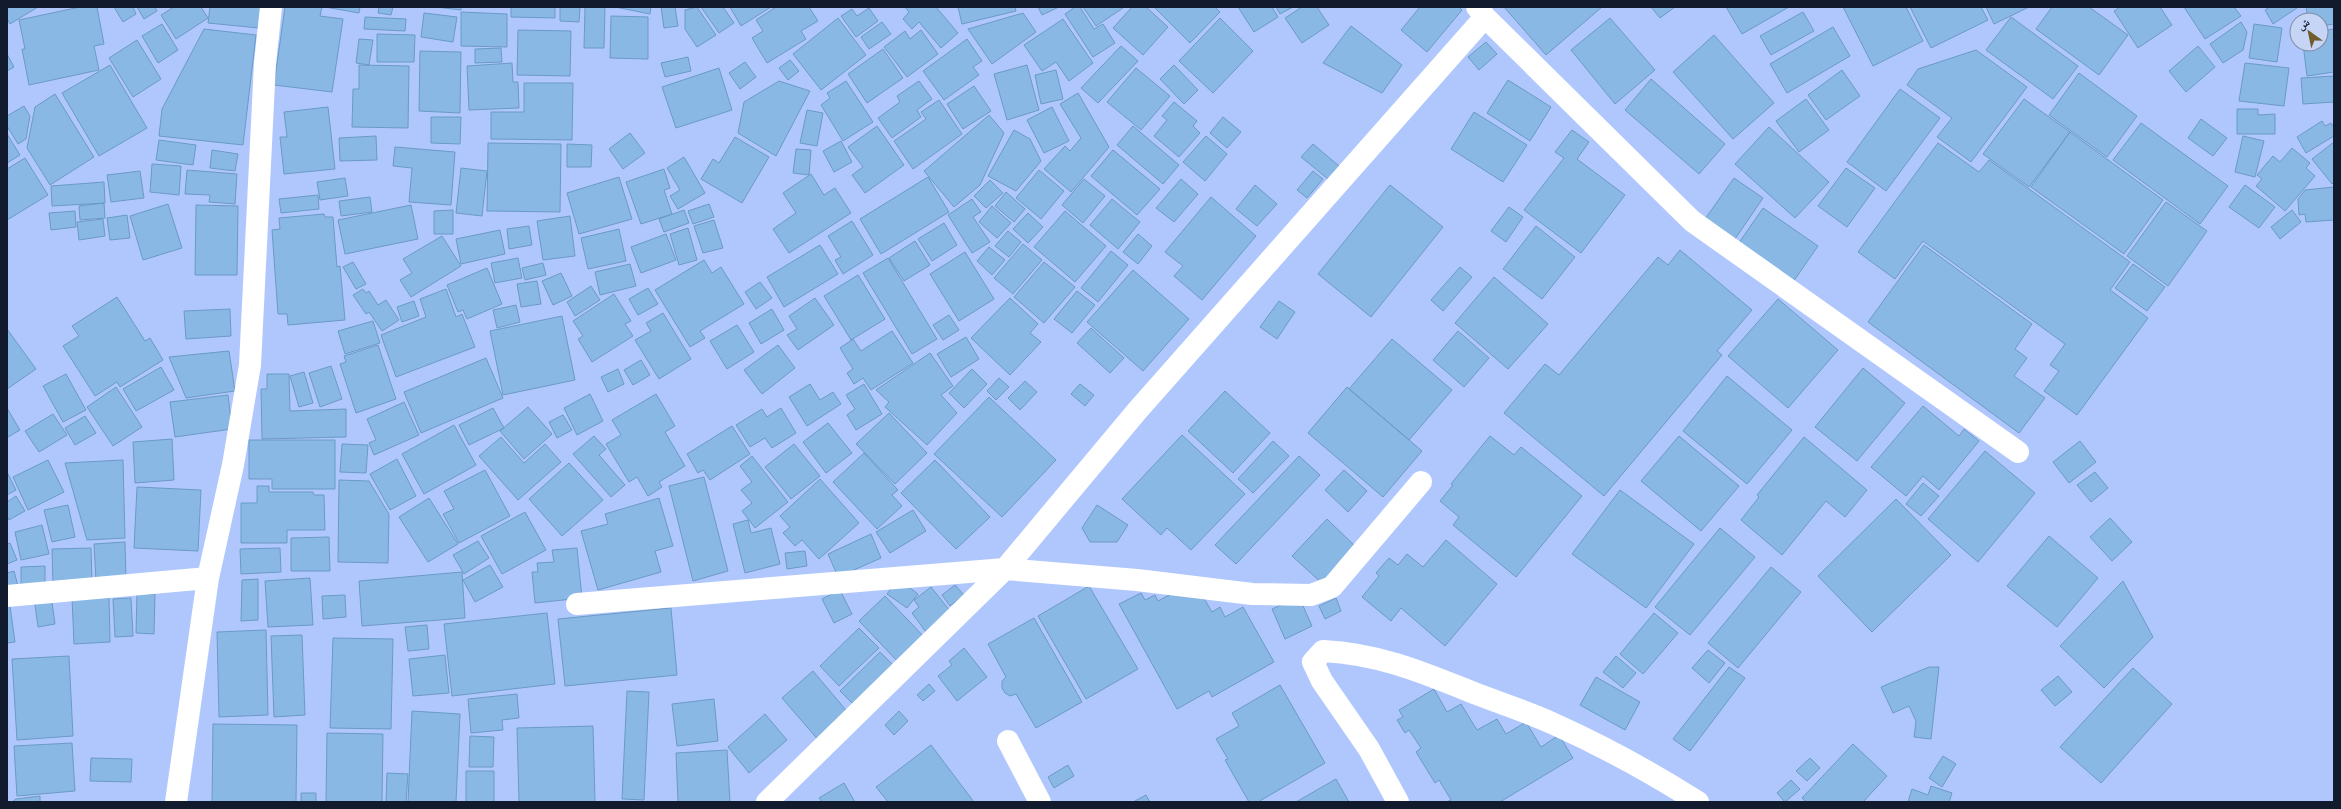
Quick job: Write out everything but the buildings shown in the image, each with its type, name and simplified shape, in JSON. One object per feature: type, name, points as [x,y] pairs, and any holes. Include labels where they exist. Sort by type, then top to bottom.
[{"type":"street","points":[[176,802],[208,578],[233,465],[250,365],[265,62],[271,7]]},
{"type":"street","points":[[766,802],[1005,569],[1137,411],[1481,12],[1692,221],[2018,452]]},
{"type":"street","points":[[577,604],[1005,569],[1145,581],[1252,594],[1311,595],[1332,587],[1421,482]]},
{"type":"street","points":[[7,596],[208,578]]},
{"type":"street","points":[[1398,802],[1369,749],[1322,681],[1312,662],[1323,651],[1355,653],[1381,659],[1418,671],[1553,723],[1662,780],[1698,802]]},
{"type":"street","points":[[1008,741],[1040,802]]}]
